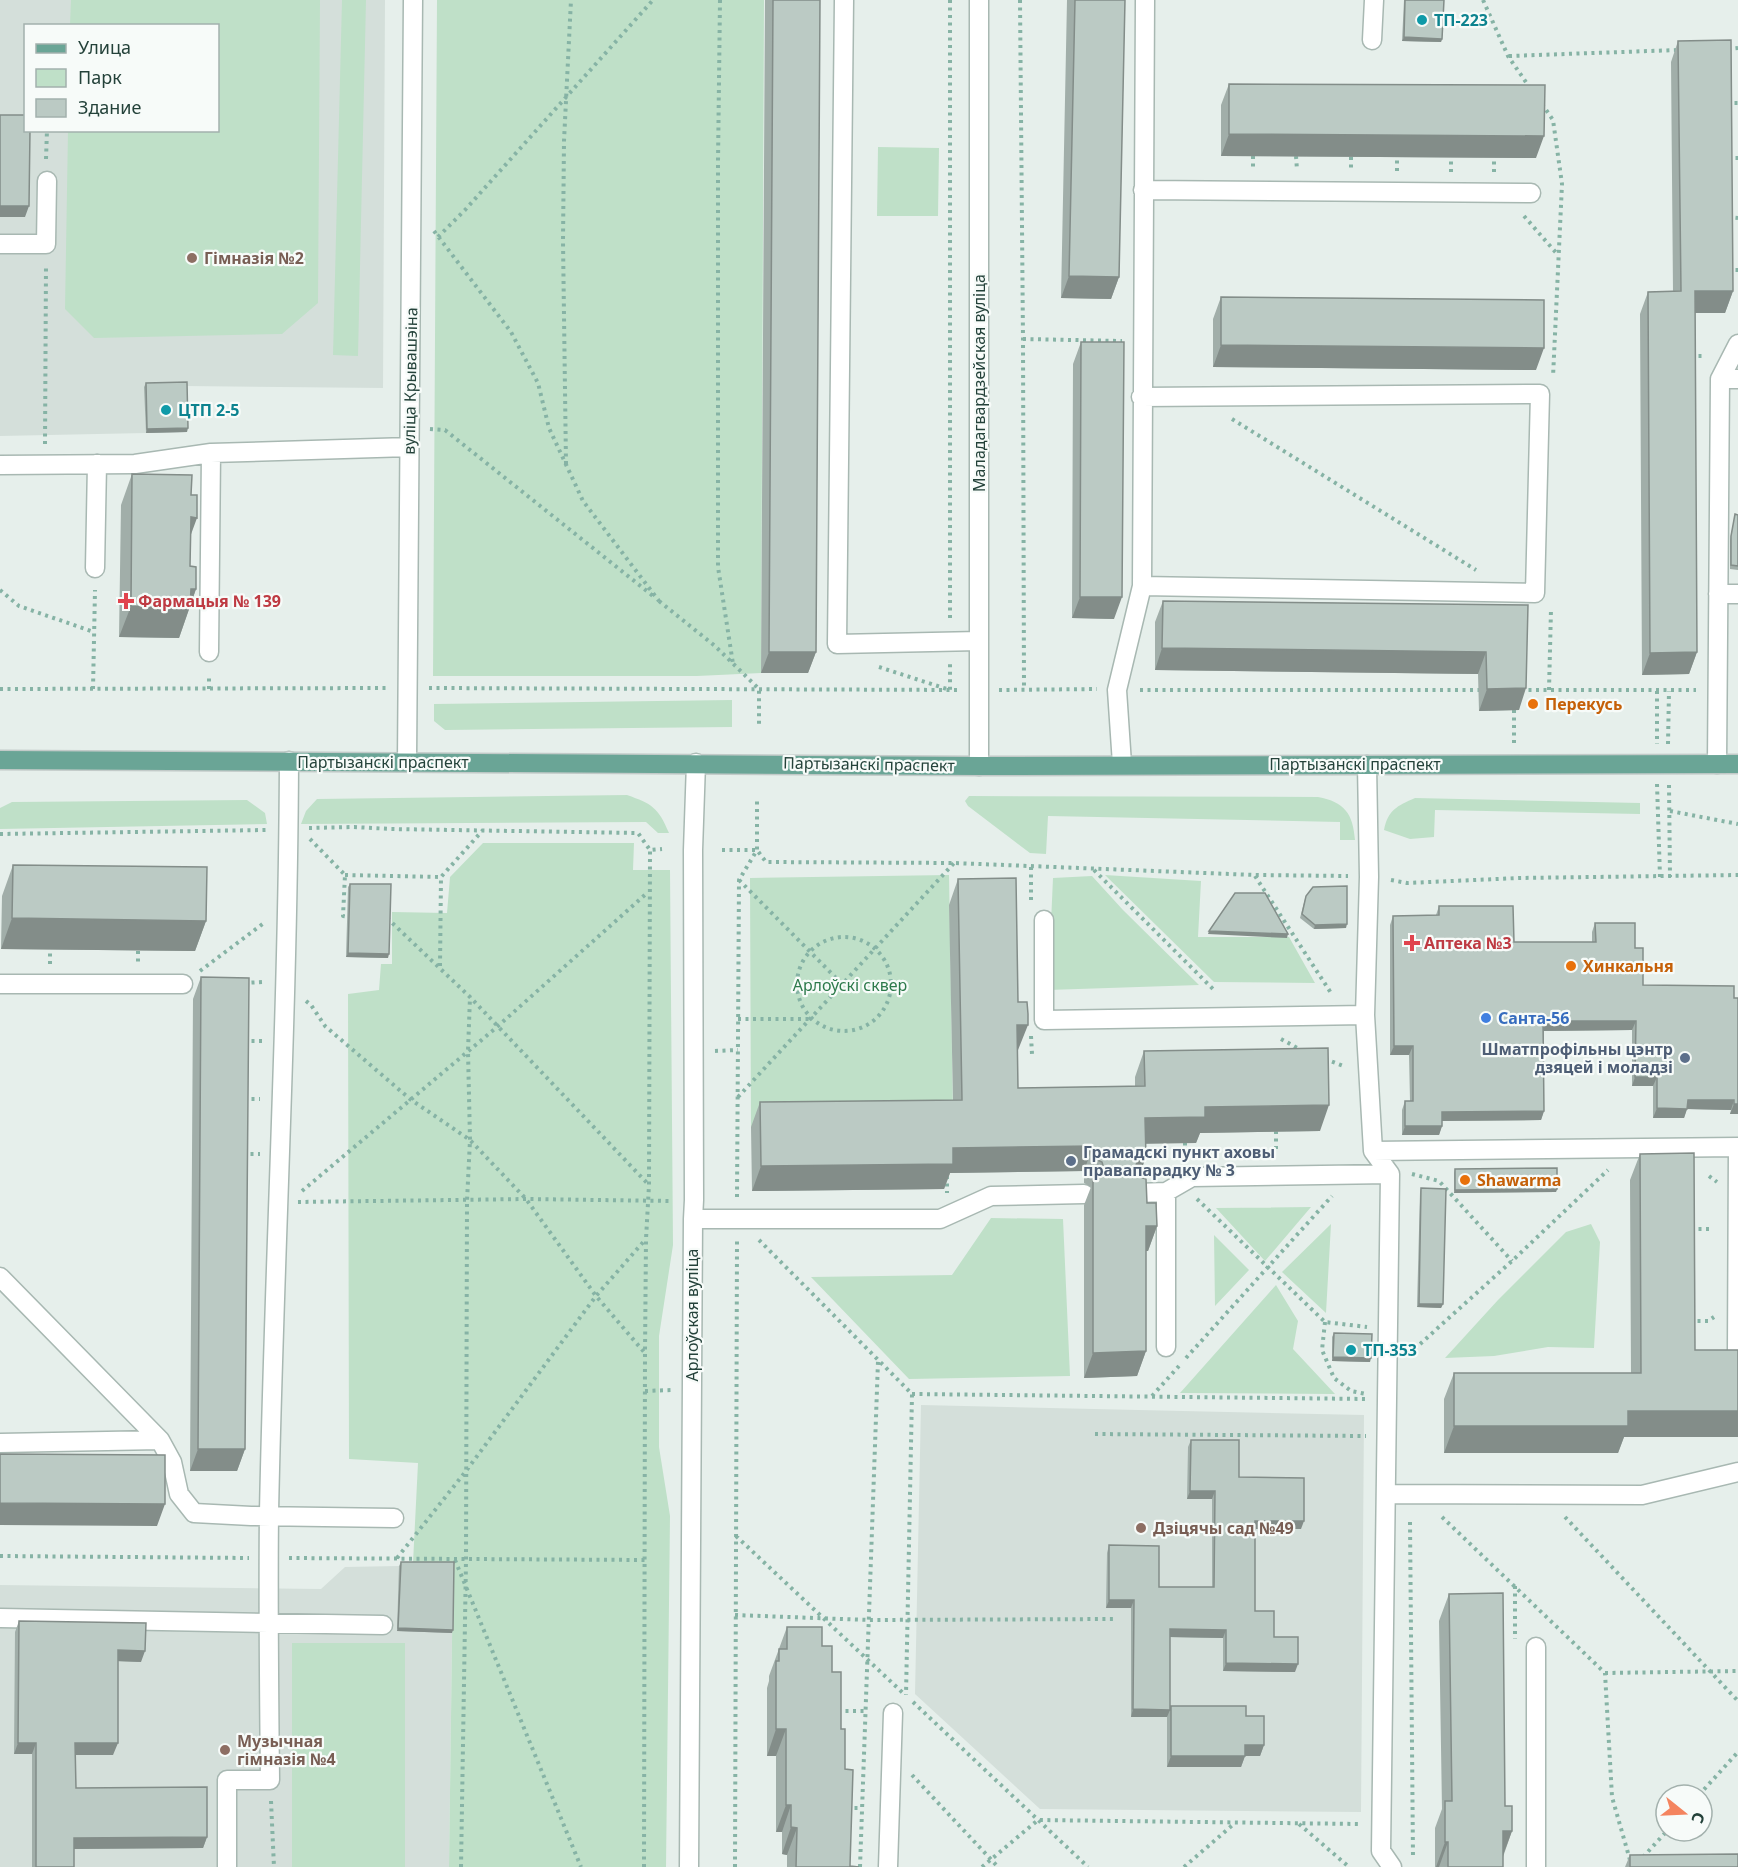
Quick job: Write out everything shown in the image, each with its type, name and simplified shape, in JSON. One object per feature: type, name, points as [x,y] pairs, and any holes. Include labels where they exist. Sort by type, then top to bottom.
[{"type":"main road","name":"Партызанскі праспект","points":[[0,760],[979,766],[1514,764],[1668,766],[1738,764]]},
{"type":"street","name":"вуліца Крывашэіна","points":[[407,762],[413,0]]},
{"type":"street","points":[[844,0],[837,644],[979,640]]},
{"type":"street","name":"Маладагвардзейская вуліца","points":[[979,0],[979,766]]},
{"type":"street","points":[[1122,764],[1117,690],[1142,586],[1141,397],[1145,0]]},
{"type":"street","points":[[1372,40],[1374,0]]},
{"type":"street","points":[[0,244],[46,244],[46,181]]},
{"type":"street","points":[[1143,190],[1531,193]]},
{"type":"street","points":[[1717,764],[1720,379],[1738,344]]},
{"type":"street","points":[[1720,379],[1738,379]]},
{"type":"street","points":[[1141,397],[1540,394],[1535,593],[1142,586]]},
{"type":"street","points":[[0,465],[135,464],[211,453],[409,447]]},
{"type":"street","points":[[209,652],[211,453]]},
{"type":"street","points":[[95,568],[97,464]]},
{"type":"street","points":[[1718,594],[1738,594]]},
{"type":"street","points":[[227,1867],[227,1780],[270,1780],[269,1517],[283,1206],[286,907],[295,829],[289,761]]},
{"type":"street","name":"Арлоўская вуліца","points":[[689,1867],[694,1200],[693,850],[696,763]]},
{"type":"street","points":[[1367,765],[1369,877],[1365,1015],[1373,1151],[1390,1173],[1380,1397],[1387,1494],[1381,1851],[1392,1867]]},
{"type":"street","points":[[1044,920],[1044,1020],[1365,1015]]},
{"type":"street","points":[[0,984],[183,984]]},
{"type":"street","points":[[1373,1151],[1630,1150],[1738,1147],[1737,1350]]},
{"type":"street","points":[[1137,1192],[1174,1188],[1192,1177],[1390,1173]]},
{"type":"street","points":[[1166,1347],[1174,1188]]},
{"type":"street","points":[[693,1219],[940,1219],[991,1196],[1084,1194]]},
{"type":"street","points":[[0,1277],[160,1440],[172,1462],[179,1494],[194,1513],[269,1517],[393,1518]]},
{"type":"street","points":[[0,1443],[160,1440]]},
{"type":"street","points":[[1387,1494],[1642,1495],[1738,1472]]},
{"type":"street","points":[[0,1618],[383,1625]]},
{"type":"street","points":[[1536,1647],[1536,1867]]},
{"type":"street","points":[[888,1867],[893,1713]]},
{"type":"path","points":[[566,465],[564,141],[571,0]]},
{"type":"path","points":[[411,261],[465,210],[653,0]]},
{"type":"path","points":[[720,0],[718,567],[733,664]]},
{"type":"path","points":[[950,0],[950,690]]},
{"type":"path","points":[[1020,0],[1024,690]]},
{"type":"path","points":[[1483,0],[1508,56],[1534,93]]},
{"type":"path","points":[[1726,49],[1738,48]]},
{"type":"path","points":[[1508,56],[1681,50]]},
{"type":"path","points":[[1540,102],[1553,120],[1562,184],[1553,385]]},
{"type":"path","points":[[1723,103],[1738,104]]},
{"type":"path","points":[[46,181],[47,132]]},
{"type":"path","points":[[1724,158],[1738,158]]},
{"type":"path","points":[[411,202],[511,332],[538,383],[549,428],[583,501],[659,601]]},
{"type":"path","points":[[1724,217],[1738,218]]},
{"type":"path","points":[[45,446],[46,244]]},
{"type":"path","points":[[1725,270],[1738,270]]},
{"type":"path","points":[[1023,339],[1131,341]]},
{"type":"path","points":[[1687,356],[1706,356]]},
{"type":"path","points":[[1195,396],[1514,593]]},
{"type":"path","points":[[409,427],[445,430],[715,646],[759,689],[759,726]]},
{"type":"path","points":[[93,689],[95,568]]},
{"type":"path","points":[[0,590],[19,606],[94,632]]},
{"type":"path","points":[[1549,690],[1551,606]]},
{"type":"path","points":[[872,665],[950,690]]},
{"type":"path","points":[[0,689],[394,688]]},
{"type":"path","points":[[422,688],[1490,690]]},
{"type":"path","points":[[1514,690],[1717,690]]},
{"type":"path","points":[[1514,701],[1514,764]]},
{"type":"path","points":[[735,1867],[739,880],[757,850],[757,800]]},
{"type":"path","points":[[1670,811],[1738,824]]},
{"type":"path","points":[[0,834],[354,827],[638,833],[650,850],[649,1185],[645,1353],[644,1867]]},
{"type":"path","points":[[295,829],[345,875],[441,877]]},
{"type":"path","points":[[440,967],[441,877],[483,830]]},
{"type":"path","points":[[650,850],[662,849]]},
{"type":"path","points":[[722,850],[757,850]]},
{"type":"path","points":[[757,850],[766,862],[954,863],[1031,867]]},
{"type":"path","points":[[738,1098],[954,863]]},
{"type":"path","points":[[1093,869],[1214,990]]},
{"type":"path","points":[[345,875],[343,916],[354,917]]},
{"type":"path","points":[[1255,875],[1345,1016]]},
{"type":"path","points":[[739,880],[843,985]]},
{"type":"path","points":[[283,1206],[497,1027],[649,892]]},
{"type":"path","points":[[183,984],[286,907]]},
{"type":"path","points":[[376,917],[387,918],[440,967],[649,1185]]},
{"type":"path","points":[[846,937],[861,940],[875,949],[889,969],[891,983],[889,999],[881,1013],[869,1024],[854,1030],[838,1031],[823,1027],[812,1019],[801,1004],[796,988],[798,972],[810,952],[815,946],[830,938],[846,937]]},
{"type":"path","points":[[241,983],[285,983],[311,1005],[326,1026],[410,1099],[470,1140],[526,1199],[596,1296],[645,1353]]},
{"type":"path","points":[[461,1867],[466,1560],[470,997]]},
{"type":"path","points":[[738,1019],[812,1019]]},
{"type":"path","points":[[1278,1038],[1307,1052]]},
{"type":"path","points":[[1025,1039],[1031,1039]]},
{"type":"path","points":[[241,1041],[263,1041]]},
{"type":"path","points":[[1317,1056],[1348,1067]]},
{"type":"path","points":[[240,1099],[261,1100]]},
{"type":"path","points":[[1276,1131],[1276,1150]]},
{"type":"path","points":[[1185,1143],[1185,1153]]},
{"type":"path","points":[[1408,1355],[1630,1150]]},
{"type":"path","points":[[1136,1151],[1154,1155]]},
{"type":"path","points":[[239,1154],[260,1154]]},
{"type":"path","points":[[947,1166],[947,1196]]},
{"type":"path","points":[[1152,1396],[1352,1174]]},
{"type":"path","points":[[1411,1174],[1439,1181],[1512,1261]]},
{"type":"path","points":[[1174,1188],[1268,1267],[1325,1322],[1374,1328]]},
{"type":"path","points":[[283,1206],[526,1199],[680,1201]]},
{"type":"path","points":[[737,1219],[912,1394],[1380,1397]]},
{"type":"path","points":[[1685,1229],[1708,1229]]},
{"type":"path","points":[[396,1558],[466,1471],[596,1296],[646,1239]]},
{"type":"path","points":[[1685,1321],[1708,1321]]},
{"type":"path","points":[[1325,1322],[1323,1350],[1334,1378],[1351,1392],[1380,1397]]},
{"type":"path","points":[[860,1867],[878,1361]]},
{"type":"path","points":[[906,1695],[912,1394]]},
{"type":"path","points":[[1095,1434],[1364,1436]]},
{"type":"path","points":[[1410,1494],[1413,1867]]},
{"type":"path","points":[[1544,1494],[1738,1701]]},
{"type":"path","points":[[1440,1516],[1605,1673],[1612,1797],[1633,1867]]},
{"type":"path","points":[[0,1556],[645,1560]]},
{"type":"path","points":[[456,1560],[581,1867]]},
{"type":"path","points":[[735,1615],[869,1620],[1114,1619]]},
{"type":"path","points":[[1605,1673],[1738,1671]]},
{"type":"path","points":[[831,1711],[866,1711]]},
{"type":"path","points":[[865,1719],[892,1753],[998,1867]]},
{"type":"path","points":[[1710,1783],[1738,1752]]},
{"type":"path","points":[[270,1780],[274,1867]]},
{"type":"path","points":[[843,1808],[862,1808]]},
{"type":"path","points":[[982,1867],[1038,1820],[1381,1824]]},
{"type":"path","points":[[1184,1867],[1235,1823]]},
{"type":"path","points":[[1298,1823],[1349,1867]]},
{"type":"path","points":[[1633,1867],[1655,1843]]},
{"type":"shaded area","name":"Гімназія №2","points":[[0,0],[385,0],[383,388],[145,387],[146,433],[0,436]]},
{"type":"shaded area","name":"Дзіцячы сад №49","points":[[921,1405],[1364,1415],[1361,1812],[1040,1809],[915,1694]]},
{"type":"shaded area","name":"Музычная гімназія №4","points":[[453,1566],[449,1867],[0,1867],[0,1585],[321,1589],[345,1567]]},
{"type":"green space","points":[[71,0],[320,0],[318,303],[282,334],[94,338],[65,309],[68,132],[219,132],[219,24],[70,24]]},
{"type":"green space","points":[[342,0],[366,0],[358,356],[333,355]]},
{"type":"green space","points":[[437,0],[764,0],[761,673],[697,676],[433,676]]},
{"type":"green space","points":[[878,147],[939,148],[938,216],[877,216]]},
{"type":"green space","points":[[732,700],[732,727],[445,730],[434,721],[434,704]]},
{"type":"green space","points":[[627,795],[653,808],[661,817],[669,833],[658,833],[646,822],[301,824],[306,811],[317,799]]},
{"type":"green space","points":[[969,796],[1318,797],[1335,802],[1346,811],[1350,816],[1355,840],[1340,840],[1340,822],[1048,816],[1046,854],[1030,853],[968,806],[965,801]]},
{"type":"green space","points":[[1415,798],[1640,803],[1640,814],[1435,810],[1434,837],[1410,839],[1384,830],[1391,813]]},
{"type":"green space","points":[[247,800],[265,813],[267,824],[0,829],[0,808],[12,802]]},
{"type":"green space","points":[[483,843],[634,843],[633,870],[670,870],[673,1245],[659,1336],[659,1447],[670,1516],[666,1867],[449,1867],[453,1567],[413,1563],[418,1463],[349,1459],[348,994],[379,990],[381,964],[392,964],[392,912],[447,913],[450,877]]},
{"type":"green space","name":"Арлоўскі сквер","points":[[949,875],[953,1114],[751,1127],[750,878]]},
{"type":"green space","points":[[1105,875],[1201,881],[1198,937],[1289,937],[1315,983],[1214,982]]},
{"type":"green space","points":[[1092,876],[1199,985],[1048,990],[1053,878]]},
{"type":"green space","points":[[1311,1207],[1265,1261],[1216,1208]]},
{"type":"green space","points":[[991,1218],[1063,1219],[1070,1376],[909,1379],[811,1277],[952,1275]]},
{"type":"green space","points":[[1331,1224],[1326,1313],[1282,1272]]},
{"type":"green space","points":[[1591,1224],[1600,1242],[1594,1348],[1548,1347],[1494,1356],[1445,1358],[1498,1300],[1566,1232]]},
{"type":"green space","points":[[1214,1235],[1249,1270],[1215,1306]]},
{"type":"green space","points":[[1276,1285],[1298,1321],[1293,1349],[1335,1394],[1180,1393]]},
{"type":"green space","points":[[292,1643],[405,1643],[405,1867],[292,1867]]},
{"type":"building","points":[[773,0],[820,0],[816,652],[769,652]]},
{"type":"building","points":[[1075,0],[1125,0],[1119,277],[1069,276]]},
{"type":"building","name":"ТП-223","points":[[1405,0],[1444,0],[1442,39],[1404,37]]},
{"type":"building","points":[[1731,40],[1733,291],[1695,291],[1697,652],[1650,653],[1648,292],[1681,291],[1678,41]]},
{"type":"building","points":[[1229,84],[1545,85],[1544,136],[1229,134]]},
{"type":"building","points":[[0,115],[24,115],[24,132],[30,132],[29,206],[0,206]]},
{"type":"building","points":[[1221,297],[1544,300],[1544,348],[1221,345]]},
{"type":"building","points":[[1081,342],[1124,342],[1122,597],[1080,597]]},
{"type":"building","name":"ЦТП 2-5","points":[[187,382],[188,428],[147,429],[146,383]]},
{"type":"building","points":[[132,474],[192,475],[191,495],[197,495],[197,518],[191,517],[190,566],[196,567],[196,589],[191,589],[190,607],[131,606]]},
{"type":"building","points":[[1735,514],[1738,515],[1738,566],[1731,565],[1731,536]]},
{"type":"building","points":[[1163,601],[1528,605],[1526,688],[1487,689],[1486,652],[1162,648]]},
{"type":"building","points":[[13,865],[207,867],[206,921],[12,918]]},
{"type":"building","points":[[1016,878],[1018,1002],[1027,1002],[1028,1014],[1028,1025],[1017,1025],[1018,1088],[1145,1086],[1144,1051],[1328,1048],[1329,1105],[1205,1107],[1205,1117],[1145,1118],[1146,1157],[1137,1162],[1135,1169],[1140,1177],[1146,1179],[1147,1203],[1156,1203],[1157,1226],[1146,1226],[1146,1351],[1093,1353],[1093,1180],[1099,1178],[1104,1169],[1102,1162],[1093,1158],[1093,1146],[953,1148],[953,1164],[761,1166],[760,1102],[962,1100],[958,879]]},
{"type":"building","points":[[350,884],[391,884],[389,954],[348,953]]},
{"type":"building","points":[[1347,886],[1347,924],[1315,925],[1302,914],[1306,896],[1313,887]]},
{"type":"building","points":[[1235,893],[1265,893],[1288,934],[1209,931]]},
{"type":"building","points":[[1439,906],[1513,906],[1514,942],[1596,942],[1595,923],[1635,923],[1635,948],[1643,948],[1643,985],[1734,986],[1734,998],[1738,998],[1738,1104],[1734,1104],[1734,1100],[1688,1100],[1687,1109],[1657,1108],[1657,1077],[1635,1077],[1636,1021],[1543,1021],[1544,1111],[1442,1112],[1442,1126],[1405,1126],[1405,1101],[1413,1101],[1413,1046],[1394,1046],[1393,916],[1439,915]]},
{"type":"building","points":[[201,977],[249,978],[245,1449],[198,1449]]},
{"type":"building","points":[[1694,1153],[1695,1350],[1738,1350],[1738,1411],[1628,1411],[1628,1426],[1454,1426],[1454,1373],[1641,1373],[1640,1154]]},
{"type":"building","points":[[1557,1168],[1557,1189],[1455,1190],[1455,1169]]},
{"type":"building","points":[[1421,1188],[1446,1189],[1443,1304],[1419,1304]]},
{"type":"building","name":"ТП-353","points":[[1334,1333],[1372,1334],[1371,1358],[1333,1357]]},
{"type":"building","points":[[1191,1440],[1239,1440],[1239,1477],[1304,1478],[1304,1521],[1255,1521],[1255,1611],[1274,1611],[1274,1637],[1298,1637],[1298,1664],[1226,1663],[1226,1630],[1170,1629],[1170,1710],[1133,1709],[1134,1600],[1109,1600],[1109,1545],[1159,1546],[1159,1587],[1214,1587],[1215,1491],[1190,1491]]},
{"type":"building","points":[[0,1454],[165,1455],[165,1504],[0,1503]]},
{"type":"building","points":[[401,1562],[454,1562],[453,1630],[398,1628]]},
{"type":"building","points":[[1503,1593],[1505,1806],[1512,1806],[1512,1831],[1503,1831],[1503,1867],[1448,1867],[1448,1842],[1445,1842],[1445,1801],[1452,1801],[1449,1594]]},
{"type":"building","points":[[19,1621],[146,1623],[145,1651],[118,1650],[118,1743],[75,1743],[76,1788],[207,1787],[207,1837],[74,1838],[74,1867],[36,1867],[36,1743],[18,1743]]},
{"type":"building","points":[[787,1627],[822,1627],[822,1646],[832,1646],[832,1672],[841,1672],[841,1729],[845,1729],[845,1769],[853,1770],[850,1866],[859,1867],[796,1867],[797,1828],[791,1827],[791,1805],[786,1805],[786,1729],[776,1729],[776,1661],[779,1661],[779,1649],[787,1649]]},
{"type":"building","points":[[1171,1706],[1246,1706],[1246,1716],[1264,1716],[1264,1745],[1245,1745],[1245,1756],[1171,1756]]},
{"type":"building","points":[[1738,1854],[1738,1867],[1630,1867],[1630,1855]]},
{"type":"place","name":"ТП-223","points":[[1422,20]]},
{"type":"place","name":"Гімназія №2","points":[[192,258]]},
{"type":"place","name":"ЦТП 2-5","points":[[166,410]]},
{"type":"place","name":"Фармацыя № 139","points":[[126,601]]},
{"type":"place","name":"Перекусь","points":[[1533,704]]},
{"type":"place","name":"Аптека №3","points":[[1412,943]]},
{"type":"place","name":"Хинкальня","points":[[1571,966]]},
{"type":"place","name":"Санта-56","points":[[1486,1018]]},
{"type":"place","name":"Шматпрофільны цэнтр дзяцей і моладзі","points":[[1685,1058]]},
{"type":"place","name":"Грамадскі пункт аховы правапарадку № 3","points":[[1071,1161]]},
{"type":"place","name":"Shawarma","points":[[1465,1180]]},
{"type":"place","name":"ТП-353","points":[[1351,1350]]},
{"type":"place","name":"Дзіцячы сад №49","points":[[1141,1528]]},
{"type":"place","name":"Музычная гімназія №4","points":[[225,1750]]}]
